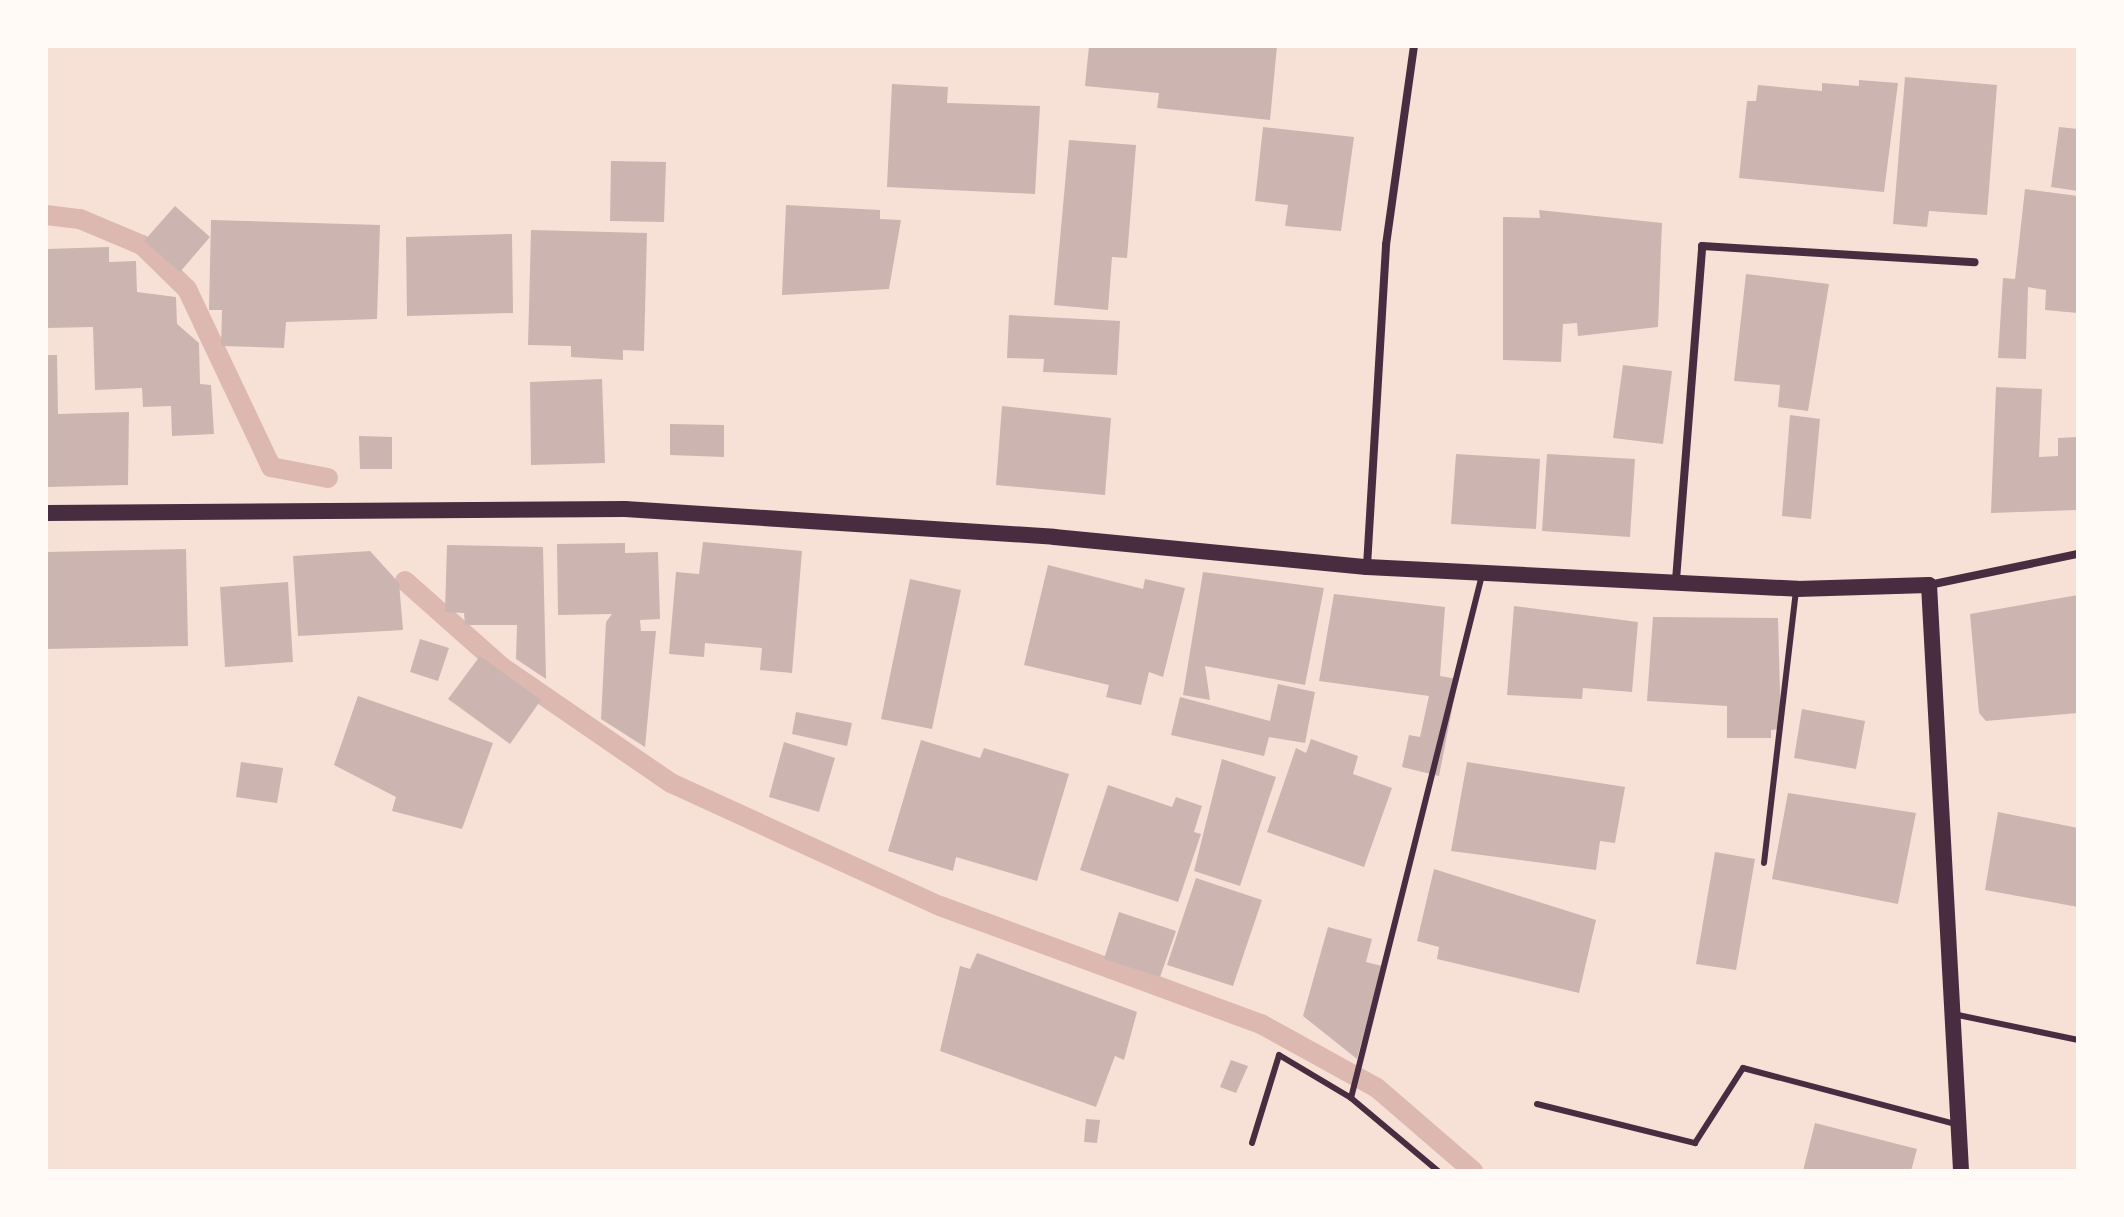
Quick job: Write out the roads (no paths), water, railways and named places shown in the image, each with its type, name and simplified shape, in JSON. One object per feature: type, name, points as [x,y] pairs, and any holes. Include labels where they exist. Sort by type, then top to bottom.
[{"type":"main road","points":[[46,513],[625,509],[1054,537],[1367,567],[1676,580],[1797,589],[1929,585],[1959,1125],[1965,1170]]},
{"type":"street","points":[[1367,567],[1386,245],[1414,46]]},
{"type":"street","points":[[1676,580],[1702,246],[1975,262]]},
{"type":"street","points":[[1929,585],[2078,554]]},
{"type":"lane","points":[[1351,1098],[1482,571]]},
{"type":"lane","points":[[1764,863],[1797,589]]},
{"type":"lane","points":[[1953,1014],[2078,1040]]},
{"type":"lane","points":[[1252,1143],[1279,1055],[1351,1098],[1438,1171]]},
{"type":"lane","points":[[1537,1104],[1695,1143],[1743,1068],[1959,1125]]},
{"type":"waterway","points":[[46,215],[80,219],[142,245],[187,289],[271,467],[328,478]]},
{"type":"waterway","points":[[405,581],[502,667],[671,783],[940,906],[1261,1024],[1377,1088],[1473,1171]]}]
